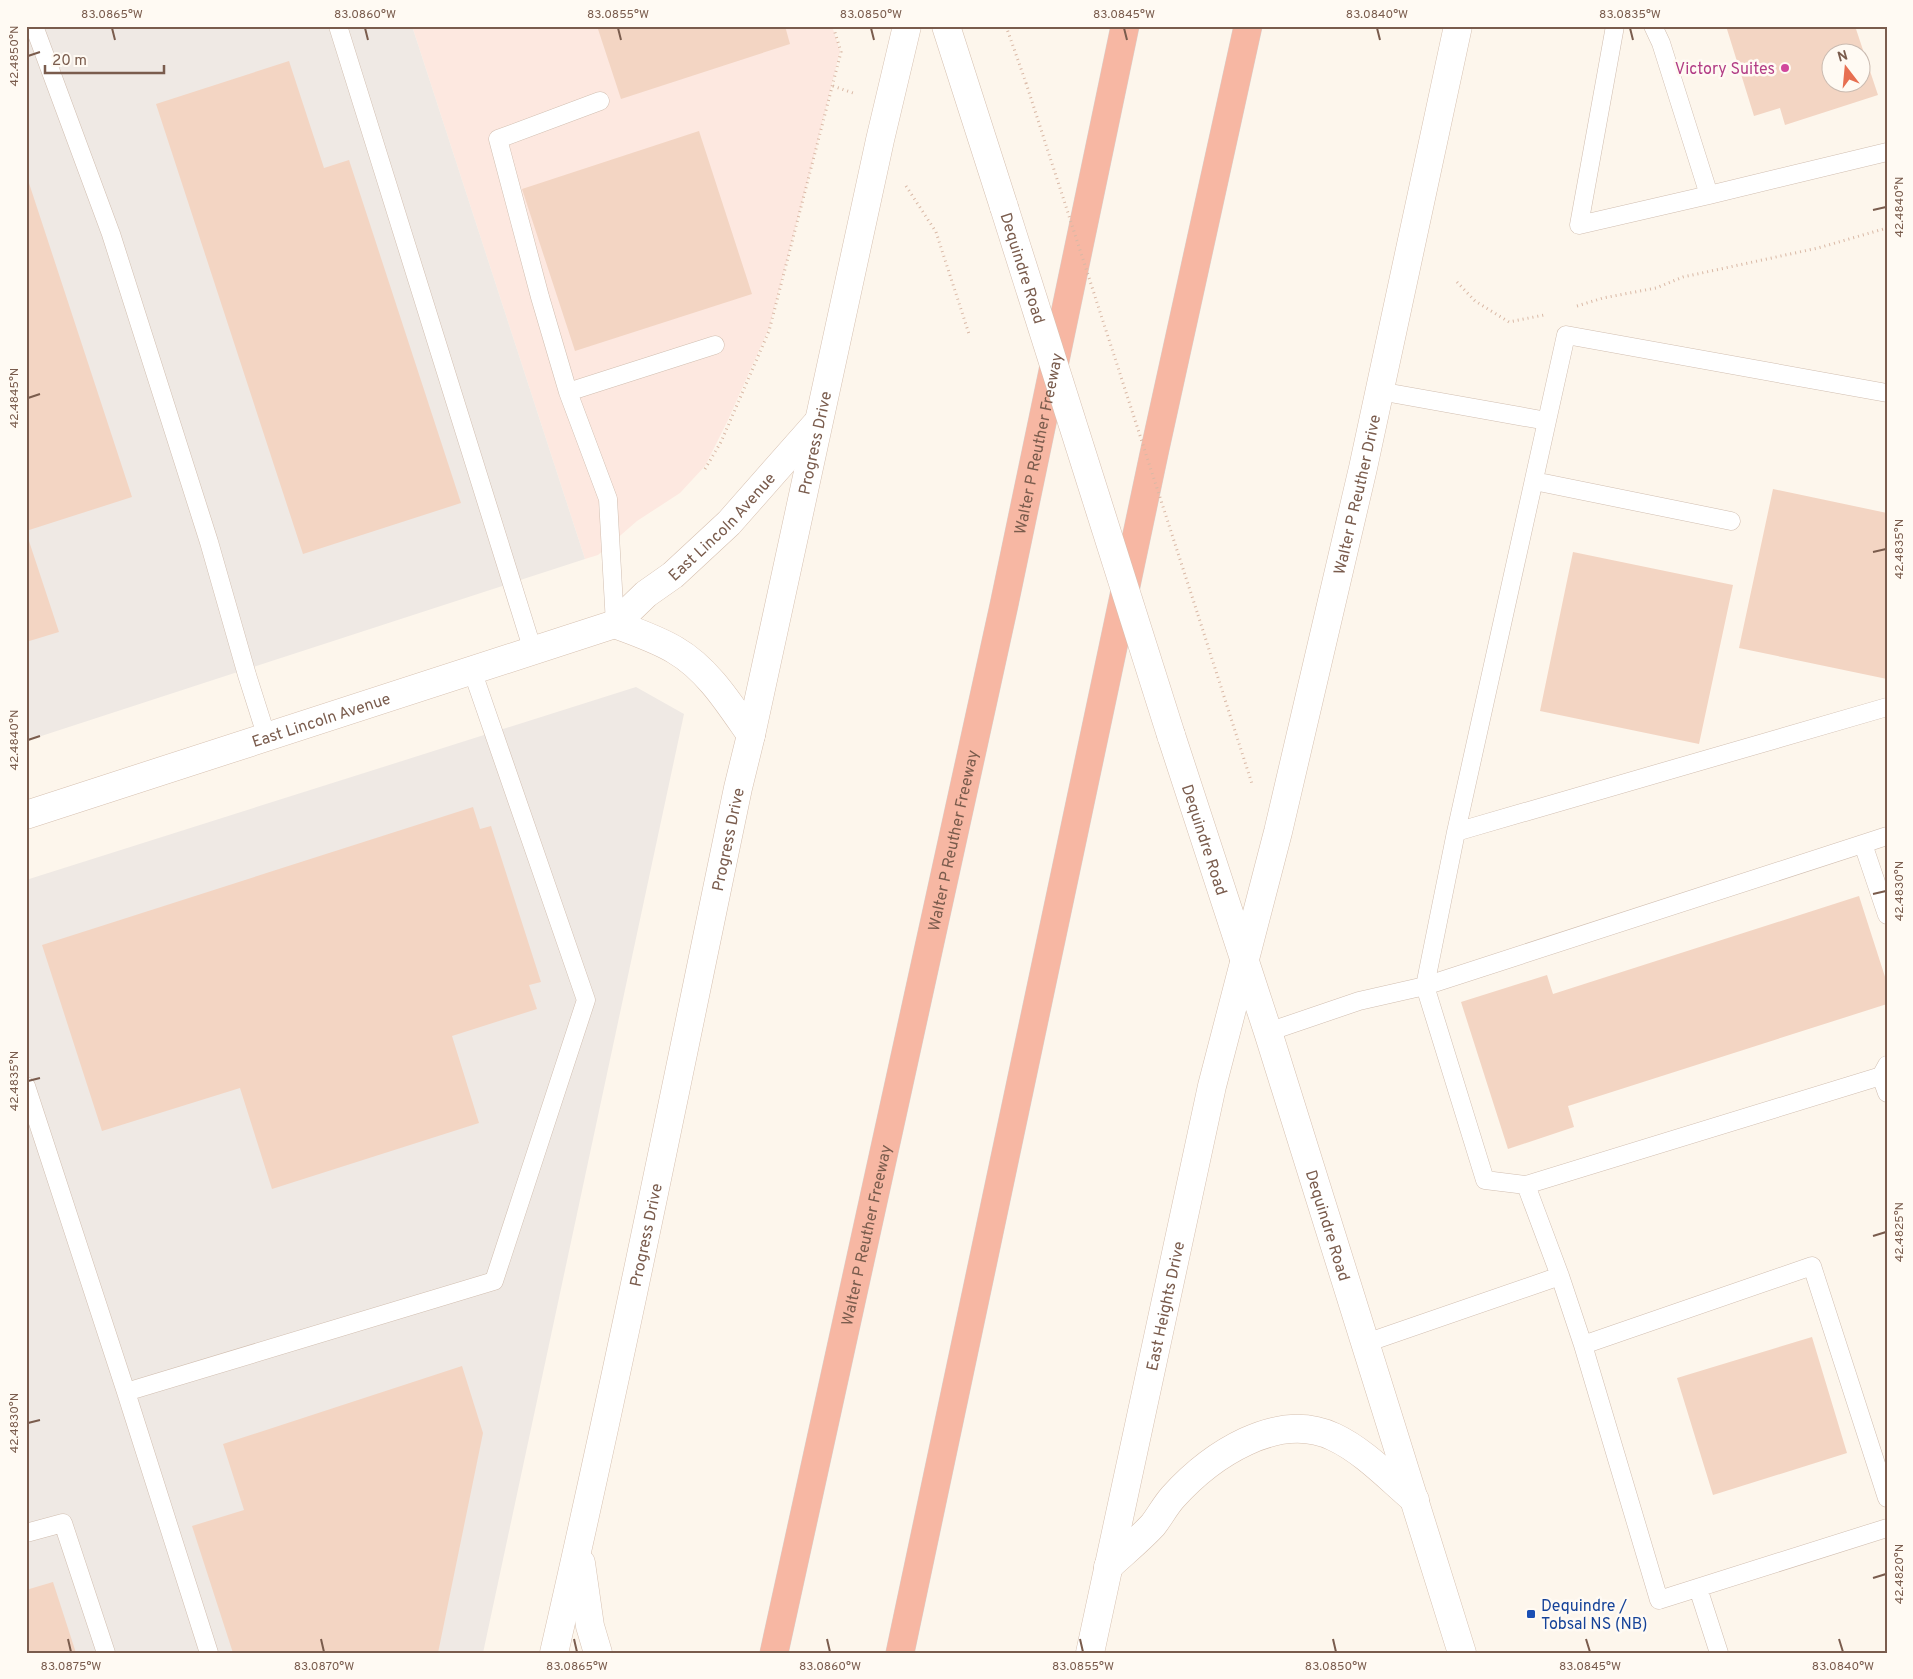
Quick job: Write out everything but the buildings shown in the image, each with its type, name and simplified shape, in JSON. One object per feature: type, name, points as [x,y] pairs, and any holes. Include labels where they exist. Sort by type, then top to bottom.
[{"type":"highway","name":"Walter P Reuther Freeway","points":[[774,1653],[1004,604],[1125,26]]},
{"type":"highway","points":[[900,1653],[1155,449],[1248,26]]},
{"type":"main road","name":"Progress Drive","points":[[554,1653],[579,1544],[738,788],[820,421],[880,140],[907,26]]},
{"type":"main road","name":"Dequindre Road","points":[[946,26],[1171,735],[1268,1032],[1416,1500],[1462,1653]]},
{"type":"main road","name":"Walter P Reuther Drive","points":[[1244,960],[1278,832],[1379,391],[1458,26]]},
{"type":"main road","name":"East Lincoln Avenue","points":[[26,815],[615,624],[646,594],[672,575],[729,523],[820,421]]},
{"type":"main road","points":[[615,624],[676,650],[698,668],[725,697],[751,735]]},
{"type":"main road","name":"East Heights Drive","points":[[1090,1653],[1212,1086],[1244,960]]},
{"type":"main road","points":[[1108,1567],[1153,1524],[1172,1498],[1215,1459],[1261,1435],[1284,1429],[1308,1430],[1332,1436],[1352,1448],[1416,1500]]},
{"type":"main road","points":[[579,1544],[590,1626],[598,1653]]},
{"type":"lane","points":[[34,26],[111,234],[206,532],[267,738]]},
{"type":"lane","points":[[338,26],[533,651]]},
{"type":"lane","points":[[1615,26],[1579,225],[1887,152]]},
{"type":"lane","points":[[1653,26],[1661,44],[1709,195]]},
{"type":"lane","points":[[600,101],[498,139],[540,297],[568,392],[608,499],[615,624]]},
{"type":"lane","points":[[1887,394],[1566,335],[1456,832],[1425,986],[1485,1180],[1526,1185],[1884,1070],[1887,1092]]},
{"type":"lane","points":[[568,392],[715,346]]},
{"type":"lane","points":[[1379,391],[1547,421]]},
{"type":"lane","points":[[1534,480],[1731,521]]},
{"type":"lane","points":[[126,1392],[494,1281],[586,1000],[472,670]]},
{"type":"lane","points":[[1456,832],[1887,707]]},
{"type":"lane","points":[[1268,1032],[1358,1001],[1425,986],[1887,836]]},
{"type":"lane","points":[[1862,844],[1887,915]]},
{"type":"lane","points":[[26,1086],[209,1653]]},
{"type":"lane","points":[[1526,1185],[1560,1276],[1659,1600],[1887,1528]]},
{"type":"lane","points":[[1582,1345],[1812,1266],[1887,1498]]},
{"type":"lane","points":[[1366,1343],[1560,1276]]},
{"type":"lane","points":[[26,1533],[63,1522],[106,1653]]},
{"type":"lane","points":[[1698,1588],[1719,1653]]},
{"type":"path","points":[[705,469],[720,442],[770,330],[841,52],[833,26]]},
{"type":"path","points":[[1006,26],[1252,784]]},
{"type":"path","points":[[833,86],[853,93]]},
{"type":"path","points":[[904,183],[936,232],[969,334]]},
{"type":"path","points":[[1570,308],[1603,298],[1656,288],[1683,276],[1818,248],[1887,228]]},
{"type":"path","points":[[1457,282],[1475,301],[1510,322],[1553,312]]},
{"type":"shaded area","points":[[26,26],[412,26],[585,559],[26,741]]},
{"type":"shaded area","points":[[412,26],[832,26],[840,51],[769,328],[728,420],[705,466],[680,493],[637,521],[598,555],[585,559]]},
{"type":"shaded area","points":[[636,687],[684,714],[483,1653],[26,1653],[26,880]]},
{"type":"place","name":"Victory Suites","points":[[1785,68]]},
{"type":"place","name":"Dequindre / Tobsal NS (NB)","points":[[1531,1614]]}]
